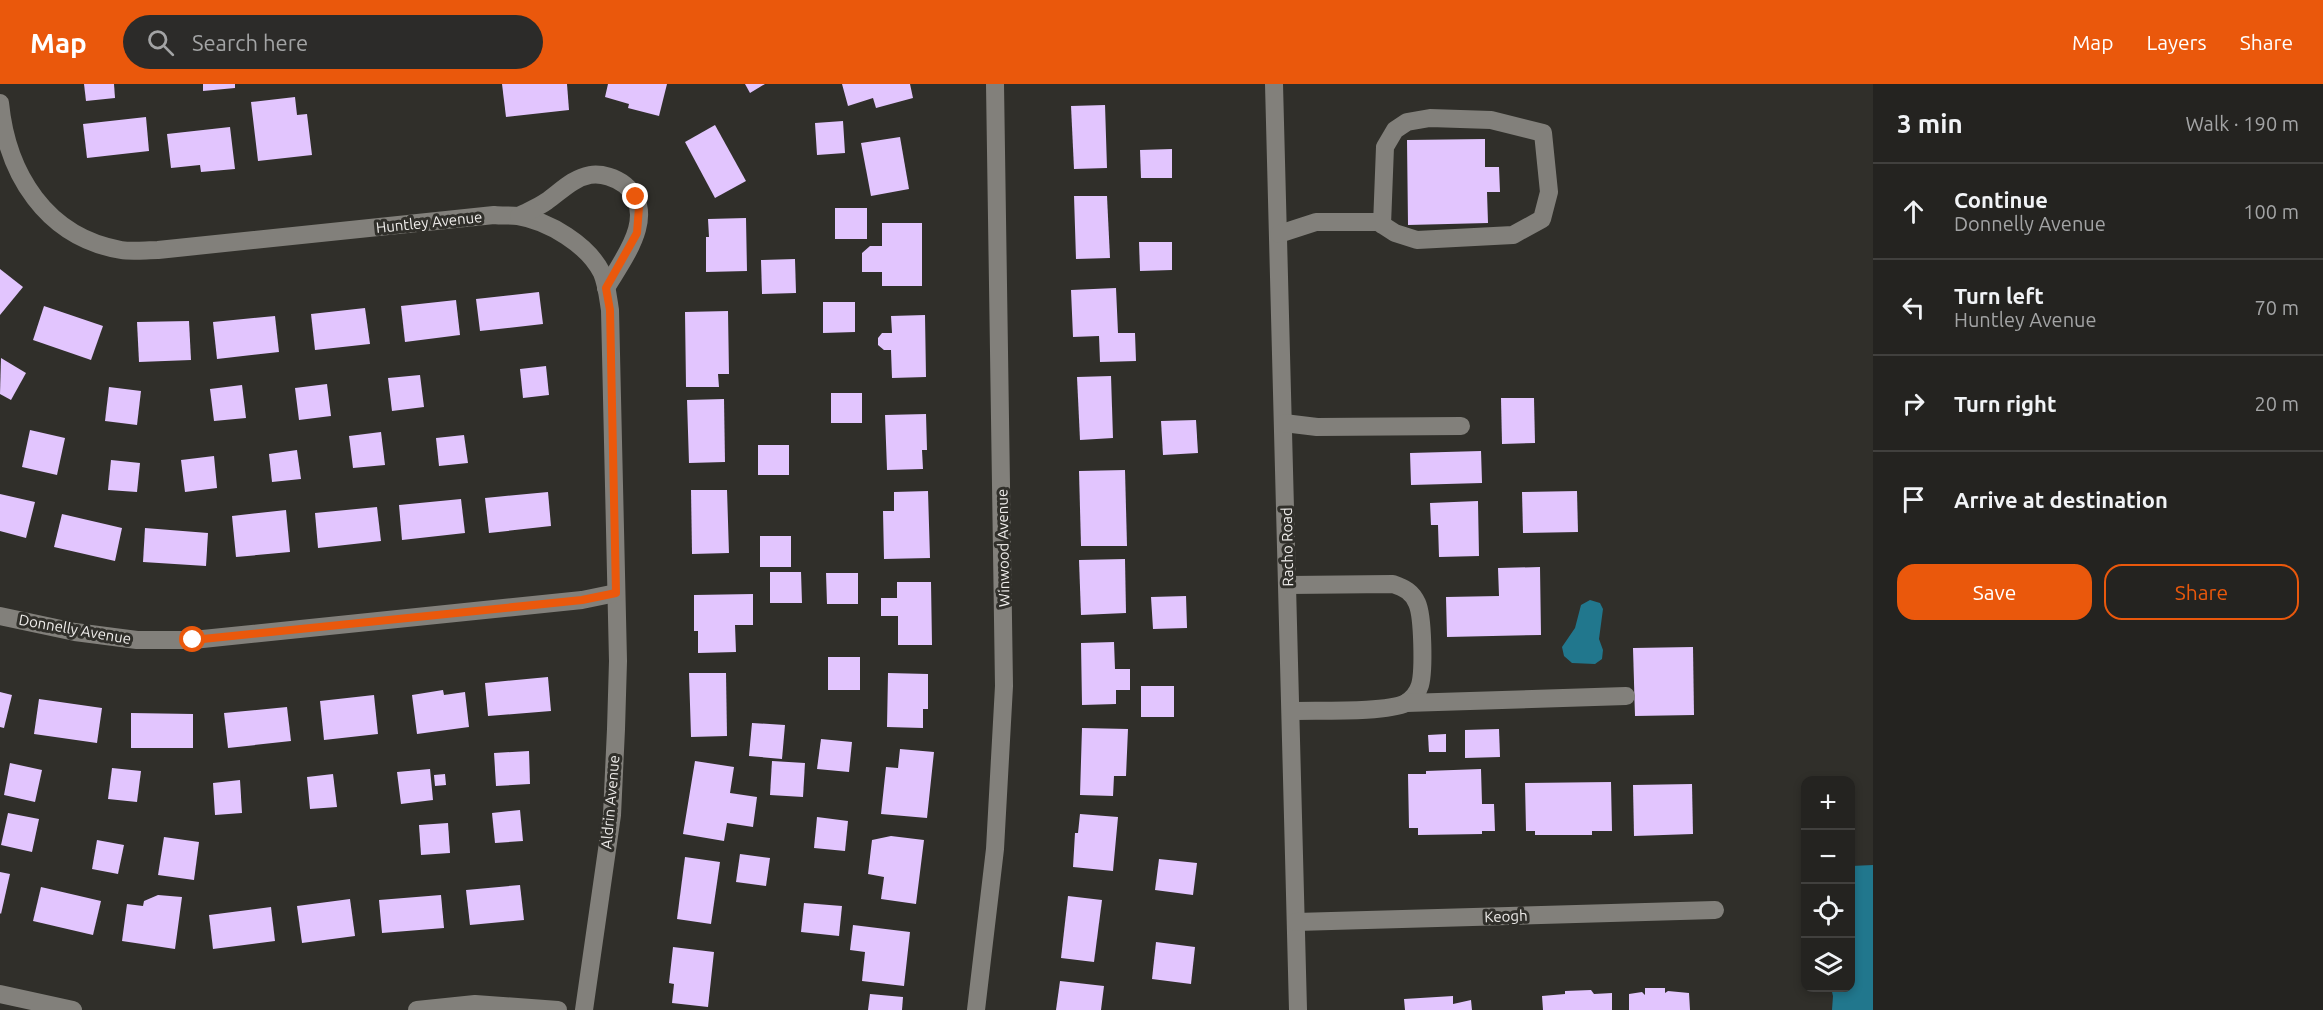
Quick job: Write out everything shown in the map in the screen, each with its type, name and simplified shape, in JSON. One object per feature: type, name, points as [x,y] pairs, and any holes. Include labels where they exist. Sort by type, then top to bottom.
[{"type":"street","name":"Winwood Avenue","points":[[976,1010],[995,849],[1004,686],[995,84]]},
{"type":"street","name":"Racho Road","points":[[1274,84],[1298,1010]]},
{"type":"street","name":"Huntley Avenue","points":[[0,103],[6,140],[14,162],[25,185],[39,205],[79,235],[104,246],[123,250],[158,250],[494,215],[519,216],[556,230],[580,246],[602,273],[610,310],[616,593]]},
{"type":"street","points":[[1279,234],[1316,222],[1378,222],[1382,225],[1395,233],[1417,240],[1513,235],[1542,219],[1549,192],[1543,134],[1491,120],[1431,118],[1407,122],[1395,130],[1385,147],[1382,225]]},
{"type":"street","points":[[519,216],[547,201],[562,188],[591,175],[604,176],[627,186],[636,197],[639,207],[637,233],[606,288]]},
{"type":"street","points":[[1284,423],[1317,427],[1461,426]]},
{"type":"street","points":[[1288,585],[1393,584],[1408,589],[1421,613],[1422,675],[1420,687],[1415,696],[1406,703]]},
{"type":"street","name":"Donnelly Avenue","points":[[0,616],[75,632],[137,640],[193,640],[582,600],[616,593]]},
{"type":"street","name":"Aldrin Avenue","points":[[584,1010],[612,814],[616,729],[616,593]]},
{"type":"street","points":[[1291,711],[1388,708],[1406,703],[1626,696]]},
{"type":"street","name":"Keogh","points":[[1296,922],[1715,910]]},
{"type":"street","points":[[0,994],[73,1010]]},
{"type":"street","points":[[417,1010],[475,1004],[558,1010]]},
{"type":"water","points":[[1590,600],[1600,603],[1603,609],[1599,639],[1603,650],[1602,659],[1595,664],[1572,663],[1564,656],[1562,647],[1575,628],[1581,605]]},
{"type":"water","points":[[1873,865],[1873,1010],[1832,1010],[1832,992],[1855,992],[1855,866]]},
{"type":"building","points":[[84,84],[114,84],[115,98],[86,101]]},
{"type":"building","points":[[203,84],[235,84],[235,88],[203,91]]},
{"type":"building","points":[[502,84],[567,84],[569,110],[506,117]]},
{"type":"building","points":[[608,84],[667,84],[659,116],[628,108],[629,104],[605,97]]},
{"type":"building","points":[[745,84],[765,84],[750,93]]},
{"type":"building","points":[[842,84],[910,84],[913,98],[876,108],[873,98],[848,106]]},
{"type":"building","points":[[295,97],[297,115],[307,114],[312,155],[258,161],[251,102]]},
{"type":"building","points":[[1105,105],[1107,168],[1074,169],[1071,106]]},
{"type":"building","points":[[146,117],[149,151],[87,158],[83,124]]},
{"type":"building","points":[[843,121],[845,153],[817,155],[815,123]]},
{"type":"building","points":[[715,125],[746,181],[715,198],[685,142]]},
{"type":"building","points":[[230,127],[235,169],[201,172],[200,165],[171,168],[167,134]]},
{"type":"building","points":[[900,137],[909,189],[871,196],[861,143]]},
{"type":"building","points":[[1485,139],[1485,167],[1499,167],[1500,192],[1487,192],[1488,223],[1408,225],[1407,140]]},
{"type":"building","points":[[1172,149],[1172,178],[1141,178],[1140,150]]},
{"type":"building","points":[[1074,196],[1107,196],[1110,258],[1076,259]]},
{"type":"building","points":[[835,208],[867,208],[867,239],[835,239]]},
{"type":"building","points":[[746,218],[747,271],[706,272],[708,219]]},
{"type":"building","points":[[882,223],[922,223],[922,286],[882,286],[882,272],[862,272],[862,253],[870,246],[882,246]]},
{"type":"building","points":[[1139,242],[1172,242],[1172,270],[1140,271]]},
{"type":"building","points":[[795,259],[796,293],[762,294],[761,260]]},
{"type":"building","points":[[0,269],[23,287],[0,315]]},
{"type":"building","points":[[1116,288],[1118,333],[1135,333],[1136,361],[1100,362],[1099,336],[1073,337],[1071,290]]},
{"type":"building","points":[[539,292],[543,324],[480,331],[476,299]]},
{"type":"building","points":[[456,300],[460,335],[405,342],[401,306]]},
{"type":"building","points":[[823,302],[855,302],[855,332],[823,333]]},
{"type":"building","points":[[44,306],[103,326],[91,360],[33,340]]},
{"type":"building","points":[[365,308],[370,344],[315,350],[311,314]]},
{"type":"building","points":[[728,311],[729,374],[718,374],[719,387],[686,387],[685,312]]},
{"type":"building","points":[[925,315],[926,377],[892,378],[891,350],[884,350],[878,345],[878,338],[882,333],[892,333],[891,316]]},
{"type":"building","points":[[275,316],[279,352],[217,359],[213,322]]},
{"type":"building","points":[[189,321],[191,360],[139,362],[137,322]]},
{"type":"building","points":[[1,358],[26,373],[11,400],[0,394]]},
{"type":"building","points":[[546,366],[549,395],[523,398],[520,369]]},
{"type":"building","points":[[420,375],[424,407],[392,411],[388,378]]},
{"type":"building","points":[[1111,376],[1113,438],[1080,440],[1077,377]]},
{"type":"building","points":[[327,384],[331,416],[299,420],[295,388]]},
{"type":"building","points":[[242,385],[246,418],[214,421],[210,389]]},
{"type":"building","points":[[109,387],[141,391],[137,425],[105,421]]},
{"type":"building","points":[[831,393],[862,393],[862,423],[831,423]]},
{"type":"building","points":[[1501,398],[1534,398],[1535,443],[1502,444]]},
{"type":"building","points":[[724,399],[725,462],[689,463],[687,400]]},
{"type":"building","points":[[926,414],[927,450],[922,450],[923,469],[887,470],[885,415]]},
{"type":"building","points":[[1196,420],[1198,453],[1163,455],[1161,421]]},
{"type":"building","points":[[30,430],[65,438],[57,475],[22,467]]},
{"type":"building","points":[[381,432],[385,465],[353,468],[349,436]]},
{"type":"building","points":[[464,435],[468,463],[439,466],[436,438]]},
{"type":"building","points":[[758,445],[789,445],[789,475],[758,475]]},
{"type":"building","points":[[297,450],[301,479],[272,482],[269,454]]},
{"type":"building","points":[[1481,451],[1482,483],[1411,485],[1410,453]]},
{"type":"building","points":[[214,456],[217,488],[185,492],[181,460]]},
{"type":"building","points":[[111,460],[140,463],[137,492],[108,490]]},
{"type":"building","points":[[1125,470],[1127,546],[1081,546],[1079,471]]},
{"type":"building","points":[[691,490],[727,490],[729,553],[692,554]]},
{"type":"building","points":[[928,491],[930,558],[884,559],[883,511],[894,511],[894,492]]},
{"type":"building","points":[[1577,491],[1578,532],[1523,533],[1522,492]]},
{"type":"building","points":[[548,492],[551,526],[489,533],[485,498]]},
{"type":"building","points":[[0,494],[35,502],[26,538],[0,531]]},
{"type":"building","points":[[461,499],[465,533],[402,540],[399,505]]},
{"type":"building","points":[[1478,501],[1479,556],[1439,557],[1438,525],[1431,525],[1430,503]]},
{"type":"building","points":[[377,507],[381,541],[318,548],[315,513]]},
{"type":"building","points":[[286,510],[290,552],[236,557],[232,516]]},
{"type":"building","points":[[62,514],[122,528],[115,561],[54,547]]},
{"type":"building","points":[[145,528],[208,533],[206,566],[143,562]]},
{"type":"building","points":[[760,536],[791,536],[791,567],[760,567]]},
{"type":"building","points":[[1125,559],[1126,613],[1081,615],[1079,560]]},
{"type":"building","points":[[1540,567],[1541,635],[1447,637],[1446,597],[1499,596],[1498,568]]},
{"type":"building","points":[[770,572],[801,572],[802,603],[770,603]]},
{"type":"building","points":[[826,573],[858,573],[858,604],[827,604]]},
{"type":"building","points":[[897,582],[931,582],[932,645],[898,645],[898,616],[881,616],[881,598],[897,598]]},
{"type":"building","points":[[753,594],[753,625],[735,625],[736,652],[698,653],[698,631],[694,631],[694,595]]},
{"type":"building","points":[[1186,596],[1187,628],[1153,629],[1151,597]]},
{"type":"building","points":[[1114,642],[1115,669],[1130,669],[1130,690],[1116,690],[1116,704],[1082,705],[1081,643]]},
{"type":"building","points":[[1693,647],[1694,715],[1635,716],[1633,648]]},
{"type":"building","points":[[828,657],[860,657],[860,690],[828,690]]},
{"type":"building","points":[[689,673],[726,673],[727,736],[691,737]]},
{"type":"building","points":[[888,673],[928,674],[928,709],[923,709],[923,728],[887,727]]},
{"type":"building","points":[[548,677],[551,711],[488,716],[485,683]]},
{"type":"building","points":[[1141,686],[1174,686],[1174,717],[1141,717]]},
{"type":"building","points":[[443,690],[444,695],[465,692],[469,727],[417,734],[412,695]]},
{"type":"building","points":[[0,692],[12,695],[4,728],[0,727]]},
{"type":"building","points":[[374,695],[378,734],[324,740],[320,701]]},
{"type":"building","points":[[39,699],[102,708],[97,743],[34,734]]},
{"type":"building","points":[[287,707],[291,741],[228,748],[224,713]]},
{"type":"building","points":[[131,713],[193,714],[193,748],[131,748]]},
{"type":"building","points":[[752,723],[785,725],[782,759],[749,756]]},
{"type":"building","points":[[1082,728],[1128,729],[1126,776],[1114,776],[1113,796],[1080,795]]},
{"type":"building","points":[[1499,729],[1500,757],[1465,758],[1465,730]]},
{"type":"building","points":[[1446,734],[1446,752],[1429,752],[1428,735]]},
{"type":"building","points":[[821,739],[852,742],[849,772],[817,769]]},
{"type":"building","points":[[900,749],[934,752],[927,818],[881,814],[886,767],[898,768]]},
{"type":"building","points":[[529,751],[530,784],[496,786],[494,753]]},
{"type":"building","points":[[695,761],[734,767],[730,793],[757,797],[753,827],[727,823],[724,841],[683,834]]},
{"type":"building","points":[[772,761],[805,763],[803,797],[770,795]]},
{"type":"building","points":[[10,763],[42,770],[35,802],[4,795]]},
{"type":"building","points":[[112,768],[141,771],[137,802],[108,799]]},
{"type":"building","points":[[430,769],[433,800],[401,804],[397,772]]},
{"type":"building","points":[[1481,769],[1482,804],[1494,804],[1495,831],[1482,831],[1482,834],[1418,835],[1418,828],[1409,828],[1408,774]]},
{"type":"building","points":[[333,774],[337,807],[310,809],[307,777]]},
{"type":"building","points":[[445,774],[446,785],[435,786],[434,775]]},
{"type":"building","points":[[240,780],[242,813],[215,815],[213,783]]},
{"type":"building","points":[[1611,782],[1612,831],[1592,831],[1592,835],[1535,835],[1535,831],[1526,831],[1525,783]]},
{"type":"building","points":[[1692,784],[1693,834],[1634,836],[1633,785]]},
{"type":"building","points":[[520,810],[523,841],[495,843],[492,813]]},
{"type":"building","points":[[8,813],[39,819],[32,852],[1,845]]},
{"type":"building","points":[[1080,814],[1118,817],[1113,871],[1073,867],[1075,833],[1078,833]]},
{"type":"building","points":[[817,817],[848,821],[845,851],[814,848]]},
{"type":"building","points":[[448,823],[450,853],[421,855],[419,825]]},
{"type":"building","points":[[891,836],[924,840],[916,904],[881,899],[884,877],[868,874],[872,840]]},
{"type":"building","points":[[164,837],[199,842],[194,880],[158,875]]},
{"type":"building","points":[[97,840],[124,845],[118,874],[92,869]]},
{"type":"building","points":[[740,854],[770,858],[766,886],[736,882]]},
{"type":"building","points":[[685,857],[720,862],[711,924],[677,919]]},
{"type":"building","points":[[1159,859],[1197,863],[1193,895],[1155,890]]},
{"type":"building","points":[[0,872],[10,874],[1,914],[0,913]]},
{"type":"building","points":[[520,885],[524,920],[470,925],[466,890]]},
{"type":"building","points":[[41,887],[101,901],[93,935],[33,921]]},
{"type":"building","points":[[158,895],[182,897],[175,949],[122,941],[127,904],[143,906],[144,901]]},
{"type":"building","points":[[441,895],[444,928],[382,933],[379,900]]},
{"type":"building","points":[[1068,896],[1102,900],[1094,962],[1061,958]]},
{"type":"building","points":[[350,899],[355,936],[302,943],[297,906]]},
{"type":"building","points":[[804,903],[842,906],[839,936],[801,932]]},
{"type":"building","points":[[271,907],[275,941],[213,949],[209,915]]},
{"type":"building","points":[[853,925],[910,932],[904,986],[862,981],[865,952],[850,950]]},
{"type":"building","points":[[1156,942],[1195,947],[1191,984],[1152,979]]},
{"type":"building","points":[[673,947],[714,952],[708,1007],[672,1003],[674,984],[669,983]]},
{"type":"building","points":[[1060,981],[1104,986],[1101,1010],[1056,1010]]},
{"type":"building","points":[[1645,988],[1665,988],[1665,993],[1668,991],[1689,993],[1690,1010],[1629,1010],[1629,994],[1642,992],[1645,995]]},
{"type":"building","points":[[1591,990],[1594,994],[1612,993],[1612,1010],[1543,1010],[1542,996],[1565,994],[1565,991]]},
{"type":"building","points":[[870,994],[903,997],[902,1010],[868,1010]]},
{"type":"building","points":[[1453,996],[1453,1004],[1471,1000],[1472,1010],[1405,1010],[1404,999]]},
{"type":"route","points":[[193,640],[582,600],[616,593],[610,310],[606,288],[637,233],[639,207],[636,197]]}]
